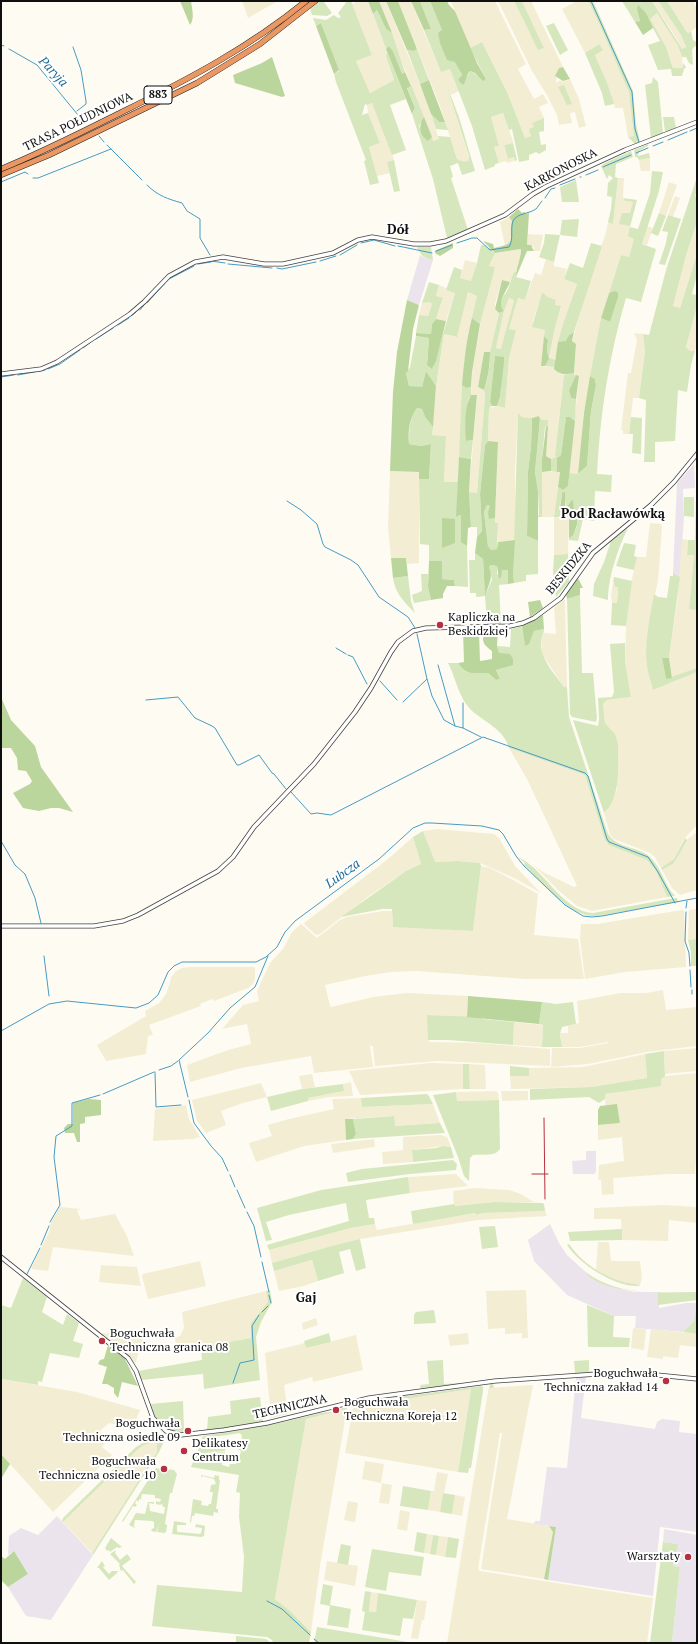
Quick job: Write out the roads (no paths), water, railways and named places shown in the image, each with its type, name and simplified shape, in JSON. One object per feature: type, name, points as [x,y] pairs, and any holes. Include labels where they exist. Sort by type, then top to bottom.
[{"type":"highway","name":"TRASA POŁUDNIOWA","points":[[1,175],[49,155],[191,86],[229,64],[265,40],[315,1]]},
{"type":"highway","name":"TRASA POŁUDNIOWA","points":[[1,168],[45,150],[190,78],[242,48],[305,2]]},
{"type":"street","name":"KARKONOSKA","points":[[1,374],[41,368],[57,362],[130,314],[169,276],[195,262],[215,257],[223,257],[264,264],[283,264],[333,253],[358,240],[372,237],[414,244],[438,242],[461,235],[505,215],[533,194],[547,186],[625,150],[697,122]]},
{"type":"street","name":"BESKIDZKA","points":[[1,926],[94,926],[116,923],[138,915],[218,871],[234,857],[261,819],[311,767],[343,727],[371,688],[390,652],[398,642],[408,634],[426,628],[510,626],[523,623],[540,614],[561,598],[593,553],[651,505],[677,478],[697,454]]},
{"type":"street","name":"TECHNICZNA","points":[[1,1257],[128,1358],[136,1371],[153,1418],[166,1431],[175,1434],[204,1433],[244,1427],[274,1422],[369,1398],[495,1381],[624,1372],[697,1379]]},
{"type":"waterway","points":[[591,1],[632,92],[635,129],[639,142]]},
{"type":"waterway","points":[[73,47],[81,70],[86,101],[86,104],[77,111]]},
{"type":"waterway","name":"Paryja","points":[[9,49],[37,65],[78,115]]},
{"type":"waterway","name":"Paryja","points":[[690,131],[697,128]]},
{"type":"waterway","name":"Paryja","points":[[668,140],[687,132]]},
{"type":"waterway","name":"Paryja","points":[[99,136],[104,142]]},
{"type":"waterway","name":"Paryja","points":[[653,146],[663,142]]},
{"type":"waterway","name":"Paryja","points":[[107,145],[142,180]]},
{"type":"waterway","name":"Paryja","points":[[636,153],[648,148]]},
{"type":"waterway","points":[[33,178],[38,178],[111,149]]},
{"type":"waterway","name":"Paryja","points":[[603,167],[631,155]]},
{"type":"waterway","name":"Paryja","points":[[586,175],[598,170]]},
{"type":"waterway","points":[[1,182],[25,172],[28,174]]},
{"type":"waterway","name":"Paryja","points":[[560,185],[575,179]]},
{"type":"waterway","name":"Paryja","points":[[147,185],[163,197],[182,203],[187,211],[200,219],[200,238],[210,255]]},
{"type":"waterway","name":"Paryja","points":[[545,198],[551,189],[555,188]]},
{"type":"waterway","name":"Paryja","points":[[457,243],[472,238],[477,238],[490,250],[509,247],[511,241],[512,224],[515,218],[536,209],[542,201]]},
{"type":"waterway","name":"Paryja","points":[[361,243],[374,240],[395,246]]},
{"type":"waterway","name":"Paryja","points":[[340,255],[357,245]]},
{"type":"waterway","name":"Paryja","points":[[436,251],[452,245]]},
{"type":"waterway","name":"Paryja","points":[[398,246],[432,253]]},
{"type":"waterway","name":"Paryja","points":[[320,261],[336,256]]},
{"type":"waterway","name":"Paryja","points":[[211,261],[225,263]]},
{"type":"waterway","points":[[198,264],[211,262]]},
{"type":"waterway","name":"Paryja","points":[[277,268],[282,269],[316,262]]},
{"type":"waterway","name":"Paryja","points":[[228,264],[272,268]]},
{"type":"waterway","points":[[169,279],[194,266]]},
{"type":"waterway","points":[[147,303],[166,282]]},
{"type":"waterway","points":[[140,310],[144,305]]},
{"type":"waterway","points":[[131,316],[136,312]]},
{"type":"waterway","points":[[118,325],[129,318]]},
{"type":"waterway","points":[[96,339],[113,328]]},
{"type":"waterway","points":[[83,348],[91,342]]},
{"type":"waterway","points":[[48,369],[60,364],[80,350]]},
{"type":"waterway","points":[[18,375],[45,370]]},
{"type":"waterway","points":[[1,377],[14,375]]},
{"type":"waterway","points":[[287,501],[301,510],[317,524],[325,547],[358,565],[379,597],[408,617],[415,628]]},
{"type":"waterway","points":[[417,634],[427,679]]},
{"type":"waterway","points":[[336,648],[346,654]]},
{"type":"waterway","points":[[348,655],[353,657],[367,684]]},
{"type":"waterway","points":[[438,665],[455,726],[463,728]]},
{"type":"waterway","points":[[403,702],[427,679],[432,696],[444,720],[455,726]]},
{"type":"waterway","points":[[380,681],[397,700]]},
{"type":"waterway","points":[[146,700],[178,697],[195,718],[215,728],[237,765],[259,755],[286,789]]},
{"type":"waterway","points":[[463,703],[463,728],[481,737]]},
{"type":"waterway","points":[[291,792],[311,814],[317,813],[331,815],[483,737],[585,773],[588,776],[609,842],[648,857],[675,903]]},
{"type":"waterway","name":"Lubcza","points":[[1,1031],[49,1004],[67,1001],[136,1008],[149,1003],[158,995],[168,972],[174,966],[182,962],[256,962],[266,957],[277,947],[285,932],[295,921],[379,859],[413,828],[425,823],[482,826],[499,830],[524,866],[565,905],[583,916],[602,916],[697,898]]},
{"type":"waterway","points":[[1,841],[15,865],[25,874],[35,898],[41,923]]},
{"type":"waterway","points":[[686,908],[687,901]]},
{"type":"waterway","points":[[686,912],[685,941],[689,953],[690,966]]},
{"type":"waterway","points":[[44,956],[49,996]]},
{"type":"waterway","points":[[188,1097],[179,1060],[208,1033],[230,1008],[255,987],[268,956]]},
{"type":"waterway","points":[[690,970],[691,987]]},
{"type":"waterway","points":[[159,1070],[171,1066],[178,1061]]},
{"type":"waterway","points":[[103,1094],[154,1072]]},
{"type":"waterway","points":[[155,1072],[156,1107],[181,1105]]},
{"type":"waterway","points":[[50,1222],[60,1205],[54,1157],[56,1136],[72,1126],[72,1103],[100,1095]]},
{"type":"waterway","points":[[189,1100],[194,1123],[222,1158],[228,1171]]},
{"type":"waterway","points":[[230,1175],[235,1187]]},
{"type":"waterway","points":[[237,1190],[245,1208]]},
{"type":"waterway","points":[[247,1212],[254,1226],[261,1257]]},
{"type":"waterway","points":[[41,1245],[49,1226]]},
{"type":"waterway","points":[[27,1274],[40,1248]]},
{"type":"waterway","points":[[262,1262],[269,1292]]},
{"type":"waterway","points":[[269,1295],[271,1303]]},
{"type":"waterway","points":[[262,1312],[268,1306]]},
{"type":"waterway","points":[[233,1383],[240,1363],[254,1360],[252,1326],[259,1315]]},
{"type":"waterway","points":[[267,1601],[282,1609],[310,1635]]},
{"type":"waterway","points":[[314,1639],[319,1643]]},
{"type":"railway","points":[[544,1118],[545,1199]]},
{"type":"railway","points":[[532,1174],[548,1174]]},
{"type":"place","name":"Kapliczka na Beskidzkiej","points":[[440,625]]},
{"type":"place","name":"Boguchwała Techniczna granica 08","points":[[102,1341]]},
{"type":"place","name":"Boguchwała Techniczna zakład 14","points":[[666,1381]]},
{"type":"place","name":"Boguchwała Techniczna Koreja 12","points":[[336,1410]]},
{"type":"place","name":"Boguchwała Techniczna osiedle 09","points":[[188,1431]]},
{"type":"place","name":"Delikatesy Centrum","points":[[184,1451]]},
{"type":"place","name":"Boguchwała Techniczna osiedle 10","points":[[164,1469]]},
{"type":"place","name":"Warsztaty","points":[[688,1557]]},
{"type":"district","name":"Dół","points":[[398,230]]},
{"type":"district","name":"Pod Racławówką","points":[[613,514]]},
{"type":"district","name":"Gaj","points":[[306,1298]]}]
